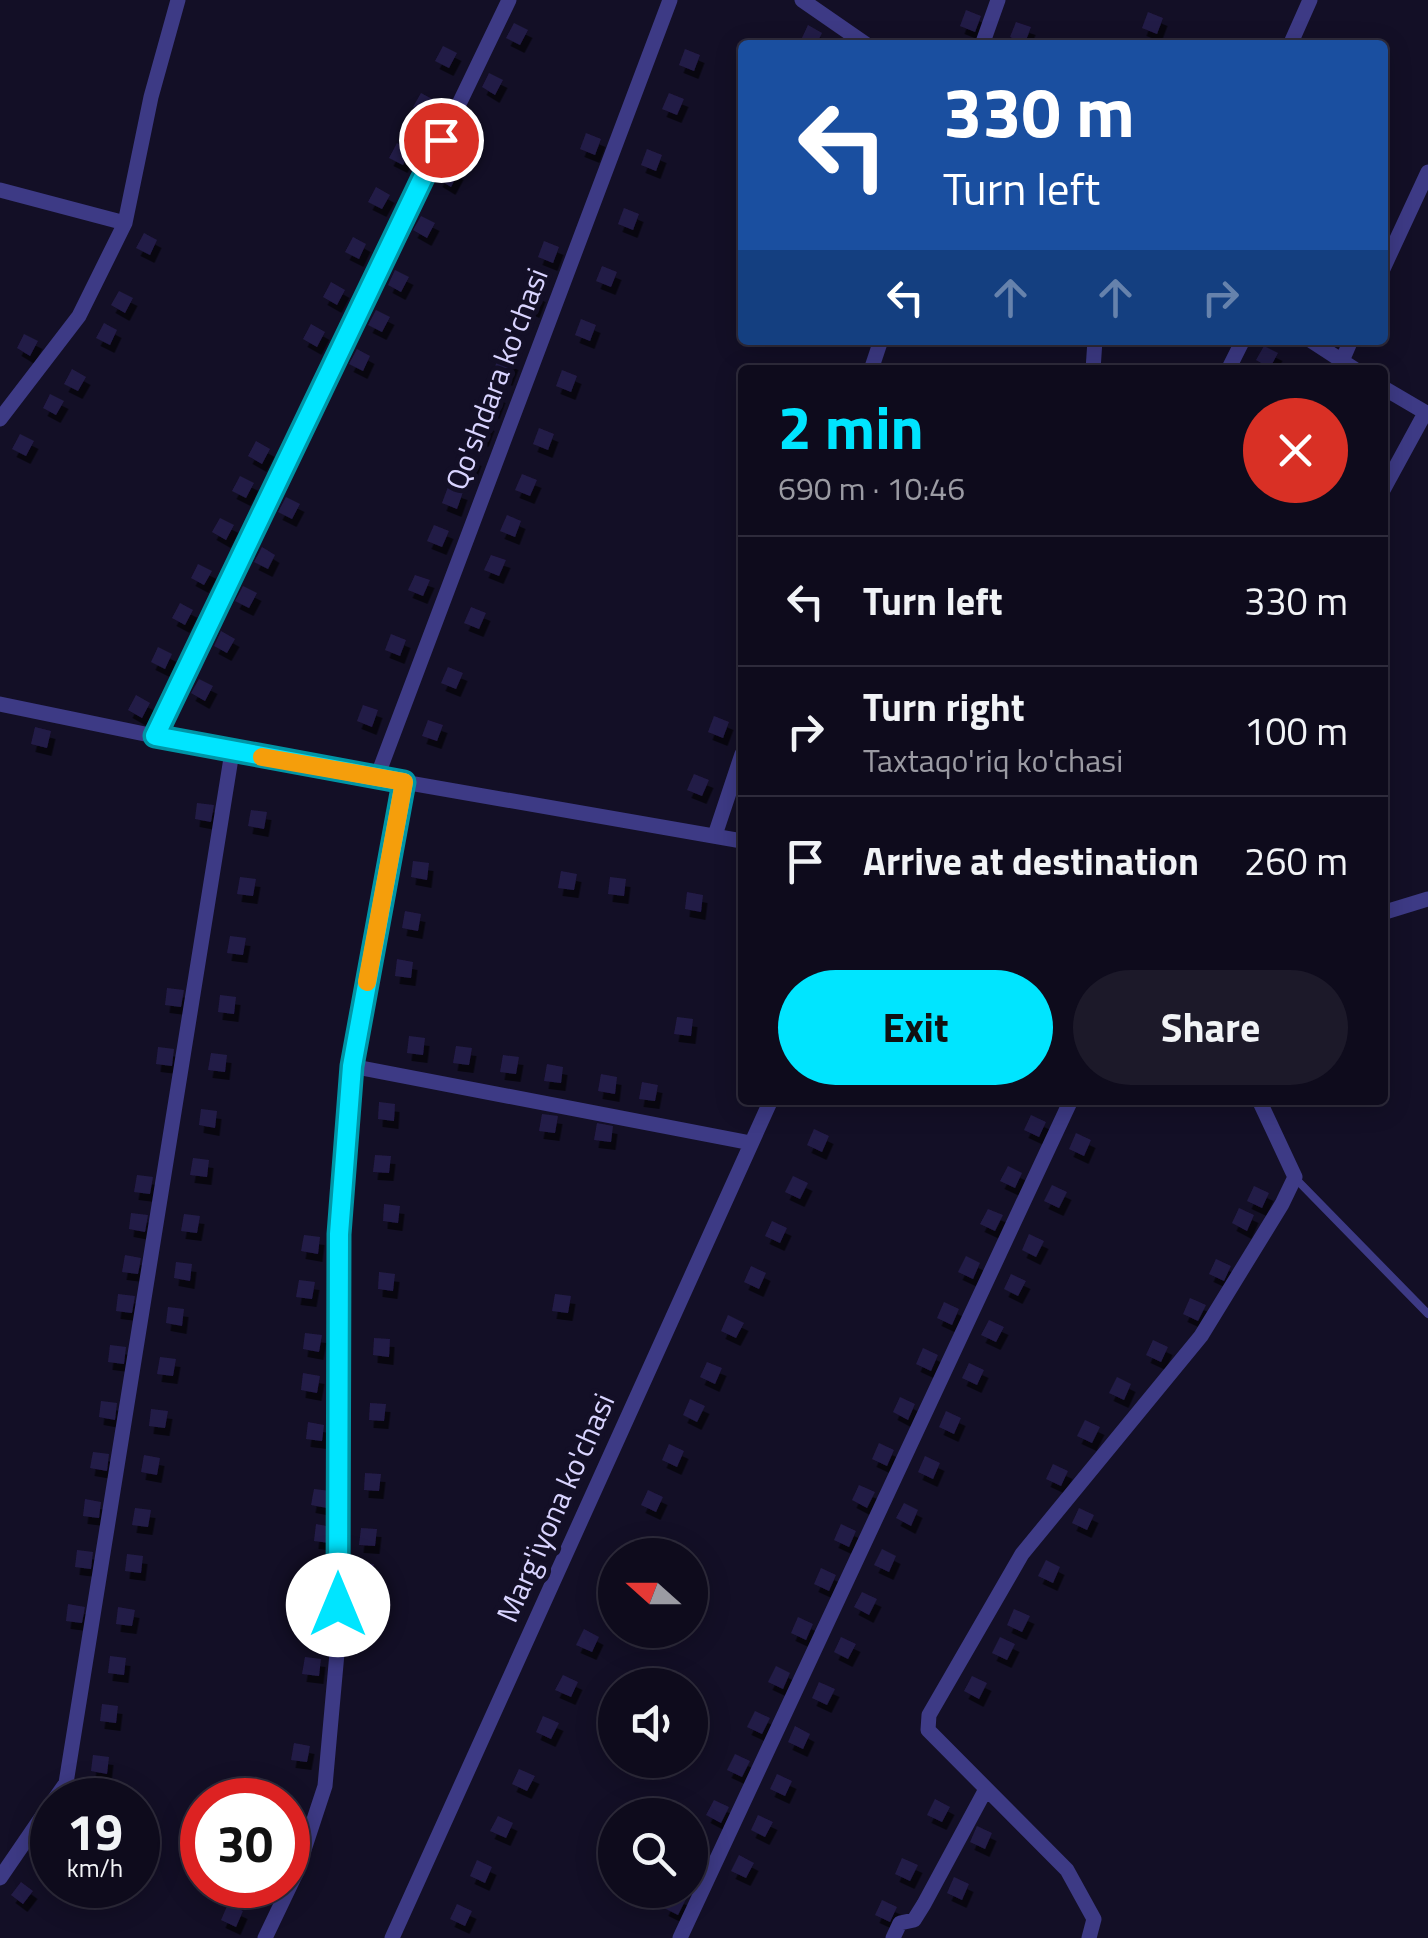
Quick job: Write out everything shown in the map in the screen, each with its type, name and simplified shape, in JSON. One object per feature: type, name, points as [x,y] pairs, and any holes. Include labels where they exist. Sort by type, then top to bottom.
[{"type":"street","points":[[0,419],[80,316],[125,222],[178,0]]},
{"type":"street","points":[[155,736],[508,0]]},
{"type":"street","name":"Qo'shdara ko'chasi","points":[[377,778],[670,0]]},
{"type":"street","points":[[802,0],[861,40]]},
{"type":"street","points":[[984,40],[998,0]]},
{"type":"street","points":[[1292,40],[1310,0]]},
{"type":"street","points":[[1388,259],[1428,172]]},
{"type":"street","points":[[0,190],[125,222]]},
{"type":"street","points":[[1318,345],[1349,365]]},
{"type":"street","points":[[1388,391],[1426,414],[1388,481]]},
{"type":"street","points":[[0,704],[232,752],[738,840]]},
{"type":"street","points":[[67,1778],[232,752]]},
{"type":"street","points":[[716,834],[738,766]]},
{"type":"street","points":[[265,1938],[298,1871],[325,1786],[338,1642],[339,1234],[352,1066],[404,782]]},
{"type":"street","points":[[1388,910],[1428,900]]},
{"type":"street","points":[[352,1066],[752,1142]]},
{"type":"street","name":"Marg'iyona ko'chasi","points":[[392,1938],[769,1105]]},
{"type":"street","points":[[680,1938],[1068,1105]]},
{"type":"street","points":[[1090,1938],[1094,1920],[1067,1870],[928,1730],[929,1715],[1022,1554],[1201,1336],[1282,1204],[1294,1177],[1261,1105]]},
{"type":"street","points":[[893,1938],[900,1923],[914,1920],[924,1904],[986,1788]]},
{"type":"street","points":[[0,1878],[30,1834]]},
{"type":"lane","points":[[1294,1177],[1428,1314]]},
{"type":"building","points":[[966,10],[981,16],[975,32],[960,26]]},
{"type":"building","points":[[1148,12],[1163,18],[1157,34],[1142,28]]},
{"type":"building","points":[[1016,22],[1031,27],[1026,40],[1010,37]]},
{"type":"building","points":[[514,23],[528,30],[520,45],[506,38]]},
{"type":"building","points":[[808,25],[822,33],[818,40],[801,40]]},
{"type":"building","points":[[443,46],[457,53],[449,68],[435,61]]},
{"type":"building","points":[[685,49],[700,55],[694,71],[679,65]]},
{"type":"building","points":[[489,73],[503,80],[495,95],[482,87]]},
{"type":"building","points":[[421,93],[434,100],[426,115],[413,107]]},
{"type":"building","points":[[669,93],[684,99],[677,115],[662,109]]},
{"type":"building","points":[[462,132],[475,140],[468,154],[454,147]]},
{"type":"building","points":[[586,133],[601,139],[595,155],[580,149]]},
{"type":"building","points":[[397,143],[410,151],[403,165],[389,158]]},
{"type":"building","points":[[647,149],[662,155],[656,171],[641,165]]},
{"type":"building","points":[[446,164],[459,172],[451,187],[438,179]]},
{"type":"building","points":[[376,187],[390,195],[382,209],[368,202]]},
{"type":"building","points":[[624,208],[639,214],[633,230],[618,224]]},
{"type":"building","points":[[421,216],[435,223],[427,238],[413,230]]},
{"type":"building","points":[[144,233],[157,240],[150,255],[136,248]]},
{"type":"building","points":[[353,237],[366,244],[359,259],[345,252]]},
{"type":"building","points":[[544,241],[559,247],[553,263],[538,257]]},
{"type":"building","points":[[602,266],[617,272],[611,287],[596,281]]},
{"type":"building","points":[[395,270],[409,277],[401,292],[388,285]]},
{"type":"building","points":[[331,282],[345,290],[337,305],[323,297]]},
{"type":"building","points":[[526,288],[541,294],[535,310],[520,304]]},
{"type":"building","points":[[119,291],[133,298],[125,313],[111,305]]},
{"type":"building","points":[[376,310],[390,317],[382,332],[368,325]]},
{"type":"building","points":[[581,319],[596,325],[590,341],[575,335]]},
{"type":"building","points":[[104,323],[117,330],[110,345],[96,338]]},
{"type":"building","points":[[311,324],[325,332],[317,347],[303,339]]},
{"type":"building","points":[[24,334],[38,341],[30,356],[17,348]]},
{"type":"building","points":[[1264,346],[1278,353],[1272,365],[1256,360]]},
{"type":"building","points":[[357,349],[370,356],[363,371],[349,364]]},
{"type":"building","points":[[499,356],[514,362],[508,378],[493,372]]},
{"type":"building","points":[[72,369],[86,377],[78,391],[64,384]]},
{"type":"building","points":[[562,370],[577,376],[571,392],[556,386]]},
{"type":"building","points":[[486,389],[501,395],[495,411],[480,405]]},
{"type":"building","points":[[50,394],[64,401],[56,415],[43,408]]},
{"type":"building","points":[[475,417],[490,423],[484,439],[469,433]]},
{"type":"building","points":[[539,428],[554,434],[548,450],[533,444]]},
{"type":"building","points":[[20,434],[34,441],[26,456],[12,449]]},
{"type":"building","points":[[256,441],[270,449],[262,464],[248,456]]},
{"type":"building","points":[[462,453],[477,458],[471,474],[456,469]]},
{"type":"building","points":[[522,474],[537,480],[530,496],[515,490]]},
{"type":"building","points":[[240,476],[254,483],[246,498],[232,491]]},
{"type":"building","points":[[448,487],[463,492],[457,509],[442,503]]},
{"type":"building","points":[[286,497],[300,504],[292,519],[278,512]]},
{"type":"building","points":[[507,515],[521,521],[515,537],[500,531]]},
{"type":"building","points":[[220,518],[234,525],[226,540],[212,532]]},
{"type":"building","points":[[434,525],[449,531],[442,547],[427,541]]},
{"type":"building","points":[[262,547],[275,555],[268,569],[254,562]]},
{"type":"building","points":[[491,555],[506,560],[499,576],[484,570]]},
{"type":"building","points":[[198,564],[212,571],[204,585],[191,578]]},
{"type":"building","points":[[415,575],[430,580],[423,596],[408,590]]},
{"type":"building","points":[[243,586],[257,593],[249,608],[235,601]]},
{"type":"building","points":[[180,603],[193,610],[185,625],[172,618]]},
{"type":"building","points":[[471,607],[486,613],[479,629],[464,623]]},
{"type":"building","points":[[221,631],[235,639],[227,653],[214,646]]},
{"type":"building","points":[[391,634],[406,640],[400,656],[385,650]]},
{"type":"building","points":[[158,647],[172,654],[165,669],[151,662]]},
{"type":"building","points":[[448,667],[463,673],[456,689],[441,683]]},
{"type":"building","points":[[199,679],[213,686],[205,701],[191,693]]},
{"type":"building","points":[[136,695],[150,703],[142,718],[128,710]]},
{"type":"building","points":[[363,705],[378,710],[372,727],[357,721]]},
{"type":"building","points":[[714,716],[729,722],[723,738],[708,732]]},
{"type":"building","points":[[428,720],[443,725],[437,741],[422,736]]},
{"type":"building","points":[[35,727],[51,731],[47,748],[31,744]]},
{"type":"building","points":[[694,774],[709,780],[702,796],[687,790]]},
{"type":"building","points":[[197,803],[214,805],[211,822],[195,819]]},
{"type":"building","points":[[251,810],[267,812],[264,829],[248,826]]},
{"type":"building","points":[[413,861],[429,863],[427,880],[411,877]]},
{"type":"building","points":[[561,871],[577,874],[574,890],[558,888]]},
{"type":"building","points":[[240,877],[256,879],[253,896],[237,894]]},
{"type":"building","points":[[610,877],[626,879],[624,896],[608,894]]},
{"type":"building","points":[[687,892],[703,895],[701,912],[685,909]]},
{"type":"building","points":[[405,911],[421,914],[418,931],[402,928]]},
{"type":"building","points":[[230,936],[246,938],[243,955],[227,953]]},
{"type":"building","points":[[397,959],[413,962],[411,978],[395,976]]},
{"type":"building","points":[[167,988],[184,990],[181,1007],[165,1005]]},
{"type":"building","points":[[220,995],[236,997],[234,1014],[218,1012]]},
{"type":"building","points":[[677,1017],[693,1019],[691,1036],[674,1034]]},
{"type":"building","points":[[409,1036],[425,1038],[423,1055],[407,1053]]},
{"type":"building","points":[[456,1046],[472,1048],[469,1065],[453,1063]]},
{"type":"building","points":[[158,1047],[174,1049],[172,1066],[156,1064]]},
{"type":"building","points":[[211,1053],[227,1055],[225,1072],[208,1070]]},
{"type":"building","points":[[503,1055],[519,1057],[516,1074],[500,1072]]},
{"type":"building","points":[[547,1064],[563,1067],[561,1083],[544,1081]]},
{"type":"building","points":[[601,1074],[617,1077],[615,1094],[598,1091]]},
{"type":"building","points":[[642,1082],[658,1085],[655,1101],[639,1099]]},
{"type":"building","points":[[379,1102],[395,1104],[394,1121],[378,1119]]},
{"type":"building","points":[[201,1109],[217,1111],[215,1128],[199,1125]]},
{"type":"building","points":[[542,1114],[558,1116],[555,1133],[539,1131]]},
{"type":"building","points":[[1031,1115],[1046,1122],[1039,1137],[1024,1130]]},
{"type":"building","points":[[597,1123],[613,1126],[611,1142],[594,1140]]},
{"type":"building","points":[[814,1129],[829,1136],[822,1152],[807,1145]]},
{"type":"building","points":[[1076,1133],[1091,1140],[1084,1156],[1069,1149]]},
{"type":"building","points":[[375,1155],[391,1156],[389,1173],[373,1172]]},
{"type":"building","points":[[193,1158],[209,1160],[207,1177],[190,1175]]},
{"type":"building","points":[[1008,1166],[1022,1173],[1015,1188],[1000,1181]]},
{"type":"building","points":[[137,1175],[153,1177],[150,1194],[134,1192]]},
{"type":"building","points":[[793,1176],[808,1183],[800,1199],[785,1192]]},
{"type":"building","points":[[1052,1185],[1067,1192],[1059,1208],[1044,1201]]},
{"type":"building","points":[[1254,1186],[1269,1193],[1262,1208],[1247,1201]]},
{"type":"building","points":[[384,1204],[400,1206],[398,1223],[383,1221]]},
{"type":"building","points":[[1239,1208],[1254,1215],[1247,1231],[1232,1223]]},
{"type":"building","points":[[988,1209],[1003,1215],[995,1231],[980,1224]]},
{"type":"building","points":[[131,1213],[148,1215],[145,1232],[129,1229]]},
{"type":"building","points":[[184,1214],[200,1216],[197,1233],[181,1231]]},
{"type":"building","points":[[772,1221],[787,1228],[780,1243],[765,1236]]},
{"type":"building","points":[[1029,1234],[1044,1241],[1036,1257],[1022,1250]]},
{"type":"building","points":[[304,1235],[320,1237],[318,1254],[301,1251]]},
{"type":"building","points":[[125,1255],[141,1258],[138,1274],[122,1272]]},
{"type":"building","points":[[966,1256],[980,1263],[973,1279],[958,1272]]},
{"type":"building","points":[[1216,1259],[1231,1266],[1224,1281],[1209,1274]]},
{"type":"building","points":[[176,1262],[192,1264],[190,1281],[174,1278]]},
{"type":"building","points":[[751,1266],[766,1273],[759,1289],[744,1282]]},
{"type":"building","points":[[379,1272],[395,1274],[393,1291],[378,1289]]},
{"type":"building","points":[[1011,1274],[1026,1281],[1018,1296],[1004,1289]]},
{"type":"building","points":[[299,1280],[315,1282],[312,1299],[296,1297]]},
{"type":"building","points":[[118,1294],[135,1296],[132,1313],[116,1311]]},
{"type":"building","points":[[555,1294],[571,1296],[568,1313],[552,1311]]},
{"type":"building","points":[[1190,1298],[1206,1305],[1198,1321],[1183,1314]]},
{"type":"building","points":[[944,1302],[959,1309],[952,1325],[937,1318]]},
{"type":"building","points":[[168,1307],[184,1309],[182,1326],[166,1323]]},
{"type":"building","points":[[728,1315],[744,1323],[736,1338],[721,1331]]},
{"type":"building","points":[[989,1320],[1004,1327],[996,1342],[981,1335]]},
{"type":"building","points":[[305,1333],[322,1335],[319,1352],[303,1349]]},
{"type":"building","points":[[374,1338],[390,1339],[389,1357],[373,1355]]},
{"type":"building","points":[[1153,1340],[1168,1347],[1161,1362],[1146,1355]]},
{"type":"building","points":[[110,1345],[126,1347],[124,1364],[108,1362]]},
{"type":"building","points":[[923,1348],[938,1355],[931,1371],[916,1364]]},
{"type":"building","points":[[160,1357],[176,1359],[173,1376],[157,1374]]},
{"type":"building","points":[[707,1362],[722,1368],[715,1384],[700,1377]]},
{"type":"building","points":[[969,1363],[984,1370],[977,1385],[962,1378]]},
{"type":"building","points":[[303,1373],[320,1376],[317,1393],[301,1390]]},
{"type":"building","points":[[1117,1377],[1131,1384],[1124,1400],[1109,1393]]},
{"type":"building","points":[[900,1397],[915,1404],[908,1420],[893,1412]]},
{"type":"building","points":[[690,1399],[705,1406],[697,1422],[683,1415]]},
{"type":"building","points":[[101,1401],[117,1403],[115,1420],[99,1417]]},
{"type":"building","points":[[370,1403],[386,1404],[384,1421],[369,1420]]},
{"type":"building","points":[[151,1409],[168,1411],[165,1428],[149,1426]]},
{"type":"building","points":[[946,1411],[961,1418],[954,1434],[939,1427]]},
{"type":"building","points":[[1085,1420],[1100,1427],[1092,1443],[1077,1436]]},
{"type":"building","points":[[308,1422],[324,1425],[322,1441],[306,1439]]},
{"type":"building","points":[[879,1443],[894,1450],[887,1466],[872,1459]]},
{"type":"building","points":[[669,1444],[684,1451],[677,1467],[662,1460]]},
{"type":"building","points":[[93,1452],[109,1454],[107,1471],[90,1468]]},
{"type":"building","points":[[144,1455],[160,1458],[157,1475],[141,1472]]},
{"type":"building","points":[[925,1456],[940,1463],[933,1479],[918,1472]]},
{"type":"building","points":[[1053,1464],[1068,1471],[1061,1486],[1046,1479]]},
{"type":"building","points":[[365,1473],[381,1474],[379,1491],[364,1490]]},
{"type":"building","points":[[859,1485],[875,1492],[867,1508],[852,1500]]},
{"type":"building","points":[[314,1489],[330,1491],[327,1508],[311,1505]]},
{"type":"building","points":[[648,1490],[663,1497],[656,1512],[641,1505]]},
{"type":"building","points":[[85,1499],[101,1502],[99,1518],[83,1516]]},
{"type":"building","points":[[904,1503],[918,1510],[911,1526],[896,1518]]},
{"type":"building","points":[[135,1508],[151,1510],[148,1527],[132,1525]]},
{"type":"building","points":[[1079,1508],[1094,1515],[1087,1530],[1072,1523]]},
{"type":"building","points":[[316,1524],[332,1527],[330,1543],[314,1541]]},
{"type":"building","points":[[841,1524],[856,1531],[849,1547],[834,1540]]},
{"type":"building","points":[[361,1528],[377,1529],[375,1546],[359,1545]]},
{"type":"building","points":[[882,1549],[896,1556],[889,1572],[874,1565]]},
{"type":"building","points":[[77,1550],[93,1552],[91,1569],[75,1567]]},
{"type":"building","points":[[127,1554],[143,1556],[141,1573],[125,1571]]},
{"type":"building","points":[[1046,1560],[1060,1567],[1053,1583],[1038,1576]]},
{"type":"building","points":[[359,1562],[374,1564],[373,1580],[357,1579]]},
{"type":"building","points":[[821,1568],[836,1575],[829,1591],[814,1584]]},
{"type":"building","points":[[312,1570],[328,1572],[326,1589],[310,1586]]},
{"type":"building","points":[[862,1592],[877,1599],[869,1615],[854,1607]]},
{"type":"building","points":[[356,1603],[371,1605],[370,1622],[354,1620]]},
{"type":"building","points":[[68,1604],[85,1607],[82,1623],[66,1621]]},
{"type":"building","points":[[118,1607],[135,1610],[132,1626],[116,1624]]},
{"type":"building","points":[[1014,1609],[1030,1616],[1022,1632],[1007,1625]]},
{"type":"building","points":[[798,1617],[813,1624],[806,1640],[791,1633]]},
{"type":"building","points":[[584,1629],[598,1636],[592,1652],[576,1645]]},
{"type":"building","points":[[841,1637],[856,1644],[848,1659],[834,1652]]},
{"type":"building","points":[[1000,1637],[1015,1644],[1007,1660],[992,1653]]},
{"type":"building","points":[[110,1656],[126,1658],[124,1675],[108,1673]]},
{"type":"building","points":[[305,1657],[321,1659],[319,1676],[302,1674]]},
{"type":"building","points":[[776,1666],[790,1673],[783,1689],[768,1682]]},
{"type":"building","points":[[563,1675],[578,1682],[571,1697],[555,1690]]},
{"type":"building","points":[[972,1676],[987,1683],[979,1699],[964,1691]]},
{"type":"building","points":[[819,1682],[835,1689],[827,1705],[812,1698]]},
{"type":"building","points":[[102,1704],[118,1706],[116,1723],[100,1721]]},
{"type":"building","points":[[755,1711],[770,1718],[762,1734],[747,1727]]},
{"type":"building","points":[[543,1716],[559,1723],[551,1739],[536,1732]]},
{"type":"building","points":[[795,1726],[810,1734],[803,1749],[788,1742]]},
{"type":"building","points":[[294,1743],[310,1746],[307,1762],[291,1760]]},
{"type":"building","points":[[735,1754],[750,1761],[742,1777],[727,1770]]},
{"type":"building","points":[[93,1755],[109,1757],[107,1774],[91,1771]]},
{"type":"building","points":[[519,1769],[535,1776],[527,1791],[512,1784]]},
{"type":"building","points":[[777,1774],[792,1781],[785,1796],[770,1789]]},
{"type":"building","points":[[935,1799],[950,1807],[942,1822],[927,1815]]},
{"type":"building","points":[[714,1800],[729,1807],[721,1823],[708,1816]]},
{"type":"building","points":[[758,1815],[773,1822],[765,1837],[751,1830]]},
{"type":"building","points":[[498,1816],[513,1823],[506,1838],[490,1831]]},
{"type":"building","points":[[977,1826],[992,1833],[985,1849],[970,1842]]},
{"type":"building","points":[[739,1855],[754,1863],[746,1878],[731,1871]]},
{"type":"building","points":[[902,1858],[918,1865],[910,1881],[895,1874]]},
{"type":"building","points":[[477,1860],[492,1867],[485,1883],[470,1876]]},
{"type":"building","points":[[954,1877],[969,1884],[962,1900],[947,1893]]},
{"type":"building","points":[[21,1882],[30,1889],[23,1904],[11,1895]]},
{"type":"building","points":[[882,1900],[897,1907],[890,1922],[875,1915]]},
{"type":"building","points":[[457,1904],[472,1911],[465,1926],[450,1919]]},
{"type":"building","points":[[226,1908],[243,1911],[236,1927],[221,1920]]},
{"type":"slow traffic","points":[[262,757],[404,782],[367,982]]},
{"type":"route","points":[[338,1605],[339,1234],[352,1066],[404,782],[155,736],[441,140]]}]
